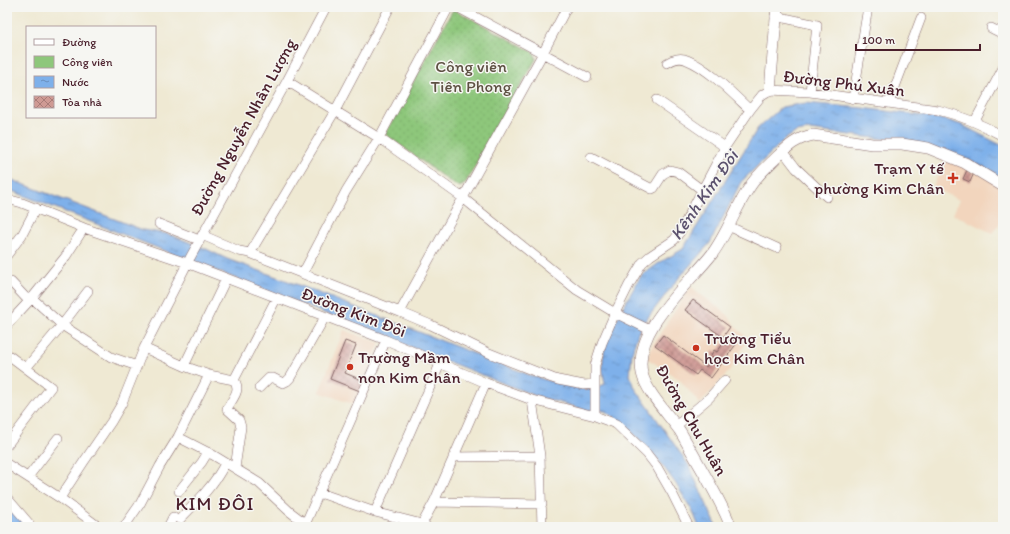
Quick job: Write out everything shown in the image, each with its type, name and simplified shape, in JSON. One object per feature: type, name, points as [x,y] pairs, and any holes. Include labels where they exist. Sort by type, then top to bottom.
[{"type":"main road","points":[[770,90],[776,12]]},
{"type":"main road","name":"Đường Chu Huân","points":[[731,527],[719,500],[676,426],[652,393],[642,374],[640,363],[645,340],[650,330],[673,298],[712,255],[749,188],[759,174],[795,141],[812,135],[872,144],[902,144],[928,148],[965,163],[1003,186]]},
{"type":"street","name":"Đường Nguyễn Nhân Lượng","points":[[60,498],[122,403],[144,348],[188,260],[326,7]]},
{"type":"street","points":[[250,253],[335,111],[390,7]]},
{"type":"street","points":[[302,273],[346,191],[379,138],[449,7]]},
{"type":"street","points":[[457,7],[587,77]]},
{"type":"street","points":[[400,312],[567,7]]},
{"type":"street","points":[[853,99],[868,7]]},
{"type":"street","points":[[776,12],[817,25],[810,92]]},
{"type":"street","points":[[889,103],[921,18]]},
{"type":"street","points":[[991,28],[1003,34]]},
{"type":"street","points":[[667,62],[674,59],[687,60],[699,66],[725,86],[750,110]]},
{"type":"street","points":[[975,121],[1003,68]]},
{"type":"street","points":[[287,81],[379,138],[462,198],[577,290],[615,313],[650,330]]},
{"type":"street","name":"Đường Phú Xuân","points":[[596,413],[594,384],[595,364],[615,313],[642,263],[674,240],[680,232],[725,147],[750,110],[762,96],[770,90],[810,92],[938,110],[975,121],[1003,136]]},
{"type":"street","points":[[657,100],[725,147]]},
{"type":"street","points":[[783,151],[796,168],[827,197]]},
{"type":"street","points":[[591,157],[652,188],[654,188],[663,174],[670,170],[678,172],[702,190]]},
{"type":"street","name":"Đường Kim Đôi","points":[[7,199],[36,208],[84,228],[188,260],[226,279],[386,340],[486,383],[532,400],[596,413],[616,424],[647,454],[657,467],[672,493],[689,527]]},
{"type":"street","points":[[7,255],[22,235],[36,208]]},
{"type":"street","points":[[159,224],[199,241],[250,253],[302,273],[400,312],[489,353],[558,380],[584,385],[594,384]]},
{"type":"street","points":[[728,226],[777,248]]},
{"type":"street","points":[[7,325],[32,298],[66,256],[84,228]]},
{"type":"street","points":[[184,366],[226,279]]},
{"type":"street","points":[[11,282],[26,298],[32,298],[62,325],[110,357],[137,366]]},
{"type":"street","points":[[26,368],[88,291]]},
{"type":"street","points":[[234,380],[276,298]]},
{"type":"street","points":[[259,388],[270,378],[283,383],[290,378],[326,317]]},
{"type":"street","points":[[178,437],[208,452],[259,483],[305,525],[386,340]]},
{"type":"street","points":[[144,348],[184,366],[209,375],[234,380],[238,384],[237,390],[227,409],[240,420],[242,427],[235,468]]},
{"type":"street","points":[[7,354],[51,387],[7,445]]},
{"type":"street","points":[[375,512],[440,364]]},
{"type":"street","points":[[124,527],[140,504],[160,466],[178,437],[209,375]]},
{"type":"street","points":[[676,426],[710,398],[725,380]]},
{"type":"street","points":[[320,493],[375,512],[424,525],[486,383]]},
{"type":"street","points":[[532,400],[540,456],[542,527]]},
{"type":"street","points":[[28,477],[58,438]]},
{"type":"street","points":[[179,491],[208,452]]},
{"type":"street","points":[[453,457],[540,456]]},
{"type":"street","points":[[168,527],[216,479],[225,463]]},
{"type":"street","points":[[7,464],[60,498],[99,527]]},
{"type":"street","points":[[7,498],[32,527]]},
{"type":"street","points":[[434,502],[542,504]]},
{"type":"shaded area","points":[[946,155],[1003,186],[1003,220],[992,233],[953,214],[959,200],[933,187]]},
{"type":"shaded area","name":"Trường Tiểu học Kim Chân","points":[[691,287],[728,315],[736,327],[748,339],[730,370],[700,404],[679,379],[648,359],[652,345]]},
{"type":"shaded area","name":"Trường Mầm non Kim Chân","points":[[344,330],[380,343],[355,405],[319,392]]},
{"type":"green space","name":"Công viên Tiên Phong","points":[[455,10],[533,52],[536,59],[465,184],[460,187],[453,184],[385,134],[452,11]]},
{"type":"water","points":[[806,103],[926,116],[962,125],[1003,146],[1003,180],[983,167],[964,158],[883,139],[809,130],[796,132],[784,140],[741,182],[710,243],[678,279],[649,316],[638,333],[632,353],[630,375],[635,388],[688,464],[717,527],[699,527],[693,512],[676,484],[660,462],[627,427],[605,411],[586,410],[536,396],[7,189],[7,178],[143,230],[168,234],[202,247],[227,259],[288,281],[532,376],[571,387],[591,390],[605,384],[602,367],[605,344],[624,305],[641,276],[659,263],[683,249],[758,128],[782,107]]},
{"type":"water","points":[[7,501],[29,527],[12,527],[7,521]]},
{"type":"building","points":[[967,170],[974,173],[970,182],[963,179]]},
{"type":"building","points":[[693,300],[730,327],[723,337],[685,310]]},
{"type":"building","name":"Trường Tiểu học Kim Chân","points":[[663,335],[706,367],[713,357],[711,355],[714,350],[717,352],[728,337],[737,343],[711,378],[700,370],[696,375],[655,345]]},
{"type":"building","points":[[345,341],[356,345],[345,373],[364,381],[360,391],[330,379]]},
{"type":"place","name":"Trạm Y tế phường Kim Chân","points":[[953,178]]},
{"type":"place","name":"Trường Tiểu học Kim Chân","points":[[696,348]]},
{"type":"place","name":"Trường Mầm non Kim Chân","points":[[350,367]]},
{"type":"district","name":"KIM ĐÔI","points":[[215,503]]},
{"type":"water label","name":"Kênh Kim Đôi","points":[[704,195]]}]
